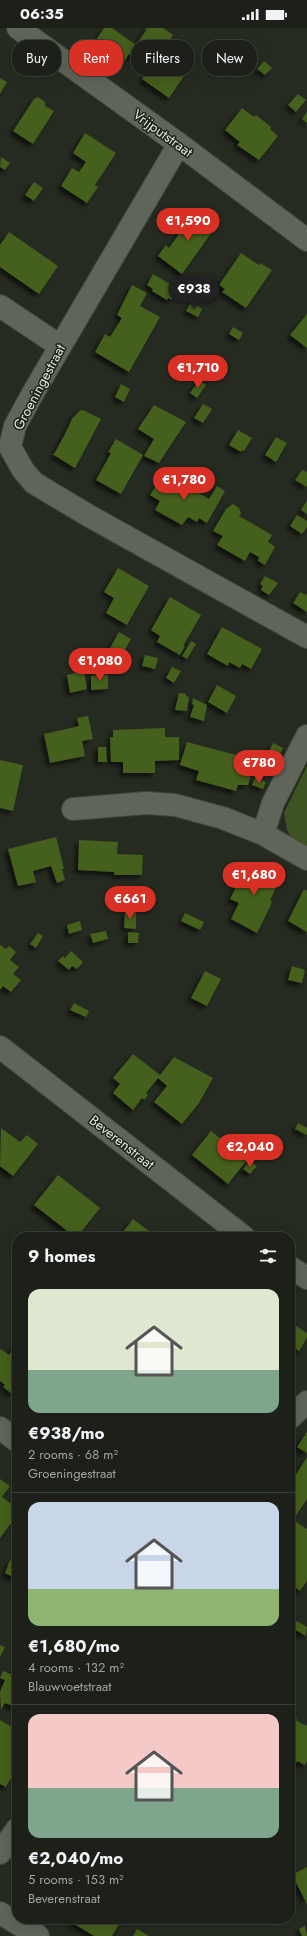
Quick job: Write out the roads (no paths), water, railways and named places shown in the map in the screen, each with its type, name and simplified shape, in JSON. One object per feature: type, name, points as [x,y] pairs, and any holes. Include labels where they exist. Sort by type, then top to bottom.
[{"type":"street","name":"Vrijputstraat","points":[[18,28],[179,144],[307,240]]},
{"type":"street","name":"Groeningestraat","points":[[179,144],[60,346],[15,426],[10,447],[23,470],[34,483],[307,637]]},
{"type":"street","points":[[0,306],[60,346]]},
{"type":"street","points":[[263,834],[273,804],[307,736]]},
{"type":"street","points":[[73,808],[146,803],[175,805],[223,818],[263,834],[307,859]]},
{"type":"street","name":"Beverenstraat","points":[[0,1047],[238,1232]]},
{"type":"street","points":[[295,1270],[307,1278]]},
{"type":"street","points":[[295,1413],[307,1402]]},
{"type":"street","points":[[0,1428],[12,1437]]},
{"type":"street","points":[[0,1913],[12,1920]]},
{"type":"street","points":[[18,1924],[38,1936]]}]
